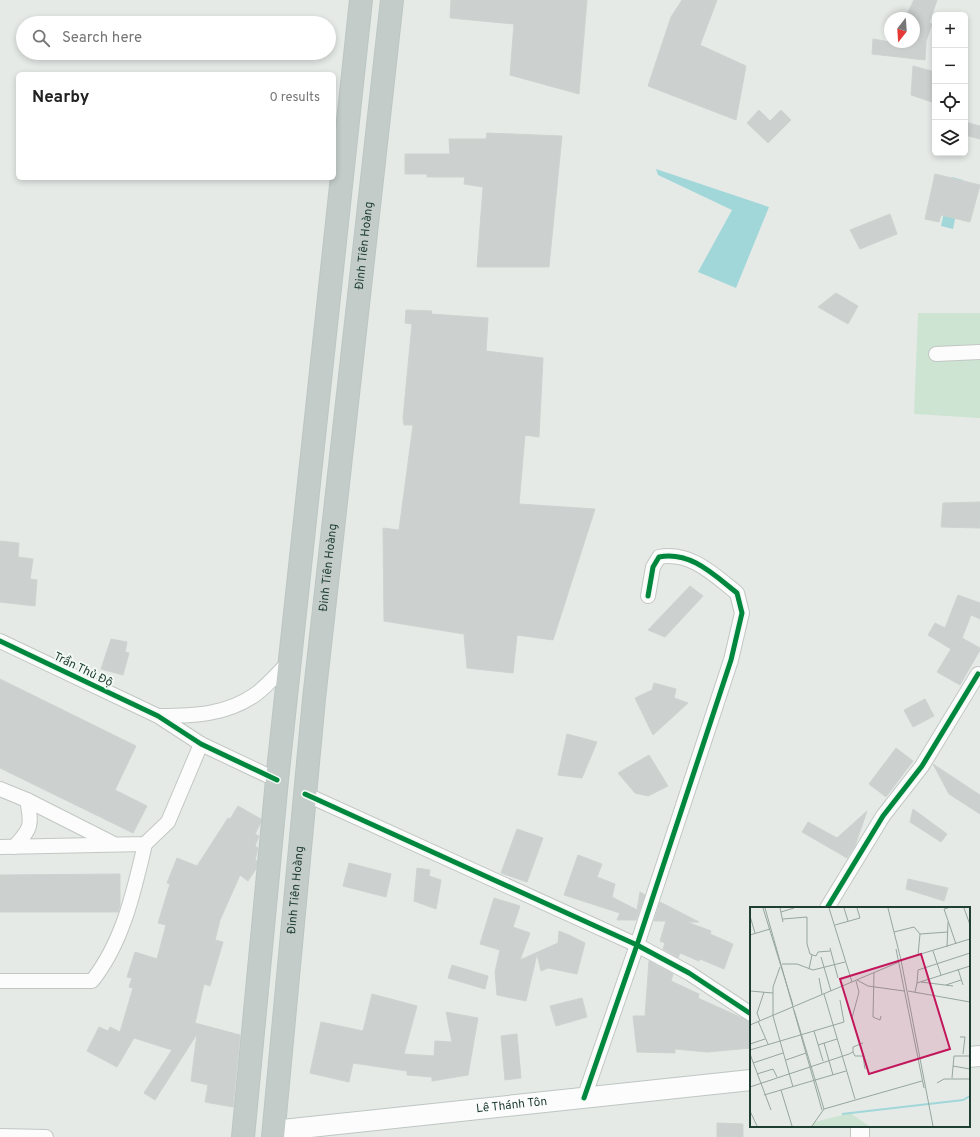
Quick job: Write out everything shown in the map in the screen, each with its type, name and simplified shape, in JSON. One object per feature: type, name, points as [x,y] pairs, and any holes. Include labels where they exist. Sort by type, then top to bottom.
[{"type":"highway","points":[[243,1137],[289,662],[361,0]]},
{"type":"highway","name":"Đinh Tiên Hoàng","points":[[269,1135],[314,699],[392,0]]},
{"type":"highway","points":[[327,313],[356,318]]},
{"type":"main road","points":[[970,1057],[980,1056]]},
{"type":"main road","name":"Lê Thánh Tôn","points":[[269,1135],[750,1080]]},
{"type":"street","points":[[936,354],[980,352]]},
{"type":"street","points":[[584,1098],[638,945],[731,660],[742,613],[738,593],[697,562],[680,556],[659,557],[653,566],[648,596]]},
{"type":"street","name":"Trần Thủ Độ","points":[[0,641],[158,716],[200,744],[277,780]]},
{"type":"street","points":[[158,716],[197,716],[221,711],[240,704],[256,694],[289,662]]},
{"type":"street","points":[[828,907],[883,816],[922,766],[978,674]]},
{"type":"street","points":[[0,980],[92,981],[103,967],[126,918],[146,844],[168,822],[200,744]]},
{"type":"street","points":[[0,789],[27,800],[114,844]]},
{"type":"street","points":[[305,794],[638,945],[689,974],[750,1013]]},
{"type":"street","points":[[7,847],[25,835],[31,820],[27,800]]},
{"type":"street","points":[[7,847],[146,844]]},
{"type":"street","points":[[0,1136],[46,1137]]},
{"type":"green space","points":[[918,313],[980,313],[980,418],[914,414]]},
{"type":"water","points":[[656,169],[769,207],[736,288],[698,272],[732,210],[658,175]]},
{"type":"water","points":[[952,177],[963,180],[953,229],[941,226]]},
{"type":"building","points":[[451,0],[587,0],[579,94],[510,75],[514,24],[450,18]]},
{"type":"building","points":[[682,0],[717,0],[700,45],[746,66],[736,120],[648,86],[671,17]]},
{"type":"building","points":[[914,0],[937,0],[929,23],[932,24],[926,41],[925,60],[872,54],[873,39],[884,41],[884,48],[920,48],[920,12],[908,12]]},
{"type":"building","points":[[913,66],[932,71],[932,102],[911,95]]},
{"type":"building","points":[[759,110],[770,121],[781,110],[791,120],[768,143],[747,123]]},
{"type":"building","points":[[968,123],[980,126],[980,139],[968,136]]},
{"type":"building","points":[[487,133],[562,136],[549,267],[477,267],[483,187],[464,184],[465,177],[427,177],[427,174],[405,174],[405,154],[450,154],[449,139],[486,139]]},
{"type":"building","points":[[935,174],[980,185],[970,222],[941,215],[939,222],[925,219]]},
{"type":"building","points":[[890,214],[897,234],[860,249],[850,230]]},
{"type":"building","points":[[836,293],[858,306],[848,324],[818,307]]},
{"type":"building","points":[[406,310],[432,311],[431,314],[488,318],[486,351],[543,358],[539,437],[525,435],[519,504],[595,509],[553,640],[517,635],[513,673],[467,668],[464,634],[384,621],[383,528],[399,530],[413,425],[404,425],[403,418],[412,324],[405,323]]},
{"type":"building","points":[[980,502],[980,528],[941,527],[943,503]]},
{"type":"building","points":[[0,541],[19,543],[18,557],[33,559],[30,579],[37,580],[35,606],[0,602]]},
{"type":"building","points":[[690,586],[703,596],[665,637],[648,630]]},
{"type":"building","points":[[958,595],[980,603],[980,619],[971,615],[962,638],[980,648],[980,650],[960,685],[937,672],[951,649],[928,635],[935,623],[945,628]]},
{"type":"building","points":[[111,639],[127,642],[125,652],[129,653],[123,675],[101,669]]},
{"type":"building","points":[[0,679],[136,746],[115,790],[147,806],[133,833],[0,768]]},
{"type":"building","points":[[654,683],[676,689],[674,698],[688,703],[653,735],[635,698],[652,690]]},
{"type":"building","points":[[925,699],[934,716],[913,727],[904,710]]},
{"type":"building","points":[[567,734],[597,742],[582,778],[558,775]]},
{"type":"building","points":[[896,748],[913,761],[886,797],[869,784]]},
{"type":"building","points":[[649,755],[668,786],[648,796],[635,793],[618,773]]},
{"type":"building","points":[[933,764],[980,795],[980,814],[949,794]]},
{"type":"building","points":[[238,806],[261,819],[255,834],[259,836],[255,846],[258,848],[255,860],[257,861],[256,869],[248,881],[240,875],[220,920],[215,940],[223,942],[210,986],[204,984],[195,1023],[240,1035],[233,1107],[205,1102],[208,1085],[191,1081],[197,1034],[155,1100],[144,1093],[172,1050],[134,1038],[117,1067],[87,1051],[99,1027],[108,1031],[110,1027],[120,1032],[133,988],[129,987],[132,978],[127,977],[135,952],[157,959],[166,925],[158,923],[170,884],[167,883],[177,858],[197,866],[228,818],[230,819]]},
{"type":"building","points":[[913,809],[947,834],[941,842],[910,822]]},
{"type":"building","points":[[867,811],[855,846],[847,858],[802,832],[808,822],[837,838]]},
{"type":"building","points":[[517,829],[543,838],[527,882],[501,873]]},
{"type":"building","points":[[578,855],[602,864],[597,877],[615,884],[612,897],[637,910],[640,892],[645,895],[636,920],[617,920],[620,913],[564,895]]},
{"type":"building","points":[[349,863],[391,874],[386,897],[343,886]]},
{"type":"building","points":[[417,868],[430,870],[429,876],[441,880],[436,909],[414,901]]},
{"type":"building","points":[[120,874],[120,905],[118,912],[0,912],[0,875]]},
{"type":"building","points":[[908,879],[948,888],[944,901],[906,889]]},
{"type":"building","points":[[494,898],[520,906],[513,927],[530,933],[520,960],[558,943],[559,931],[585,943],[577,974],[548,968],[541,971],[537,954],[526,1001],[497,995],[495,972],[500,950],[480,944]]},
{"type":"building","points":[[660,902],[699,922],[687,922],[711,931],[710,934],[733,944],[724,969],[680,953],[678,958],[663,949],[665,943],[660,941],[666,921],[654,921]]},
{"type":"building","points":[[649,961],[673,974],[671,981],[699,994],[698,998],[750,1022],[750,1048],[707,1052],[675,1049],[675,1053],[637,1052],[633,1016],[645,1016]]},
{"type":"building","points":[[452,965],[488,976],[485,989],[448,978]]},
{"type":"building","points":[[372,994],[417,1006],[404,1054],[434,1056],[435,1041],[452,1042],[446,1012],[478,1018],[468,1075],[432,1081],[432,1077],[407,1075],[407,1071],[353,1063],[349,1082],[310,1073],[321,1022],[363,1031]]},
{"type":"building","points":[[582,998],[587,1017],[556,1026],[550,1006]]},
{"type":"building","points":[[517,1034],[521,1078],[505,1080],[501,1036]]},
{"type":"building","points":[[717,1123],[743,1124],[743,1137],[717,1137]]},
{"type":"cycle path","points":[[584,1098],[637,945],[731,660],[742,613],[737,593],[711,572],[692,561],[671,556],[659,557],[653,567],[648,596]]},
{"type":"cycle path","points":[[0,641],[158,716],[201,744],[277,780]]},
{"type":"cycle path","points":[[828,907],[883,816],[922,766],[978,674]]},
{"type":"cycle path","points":[[305,794],[637,945],[689,973],[750,1013]]}]
